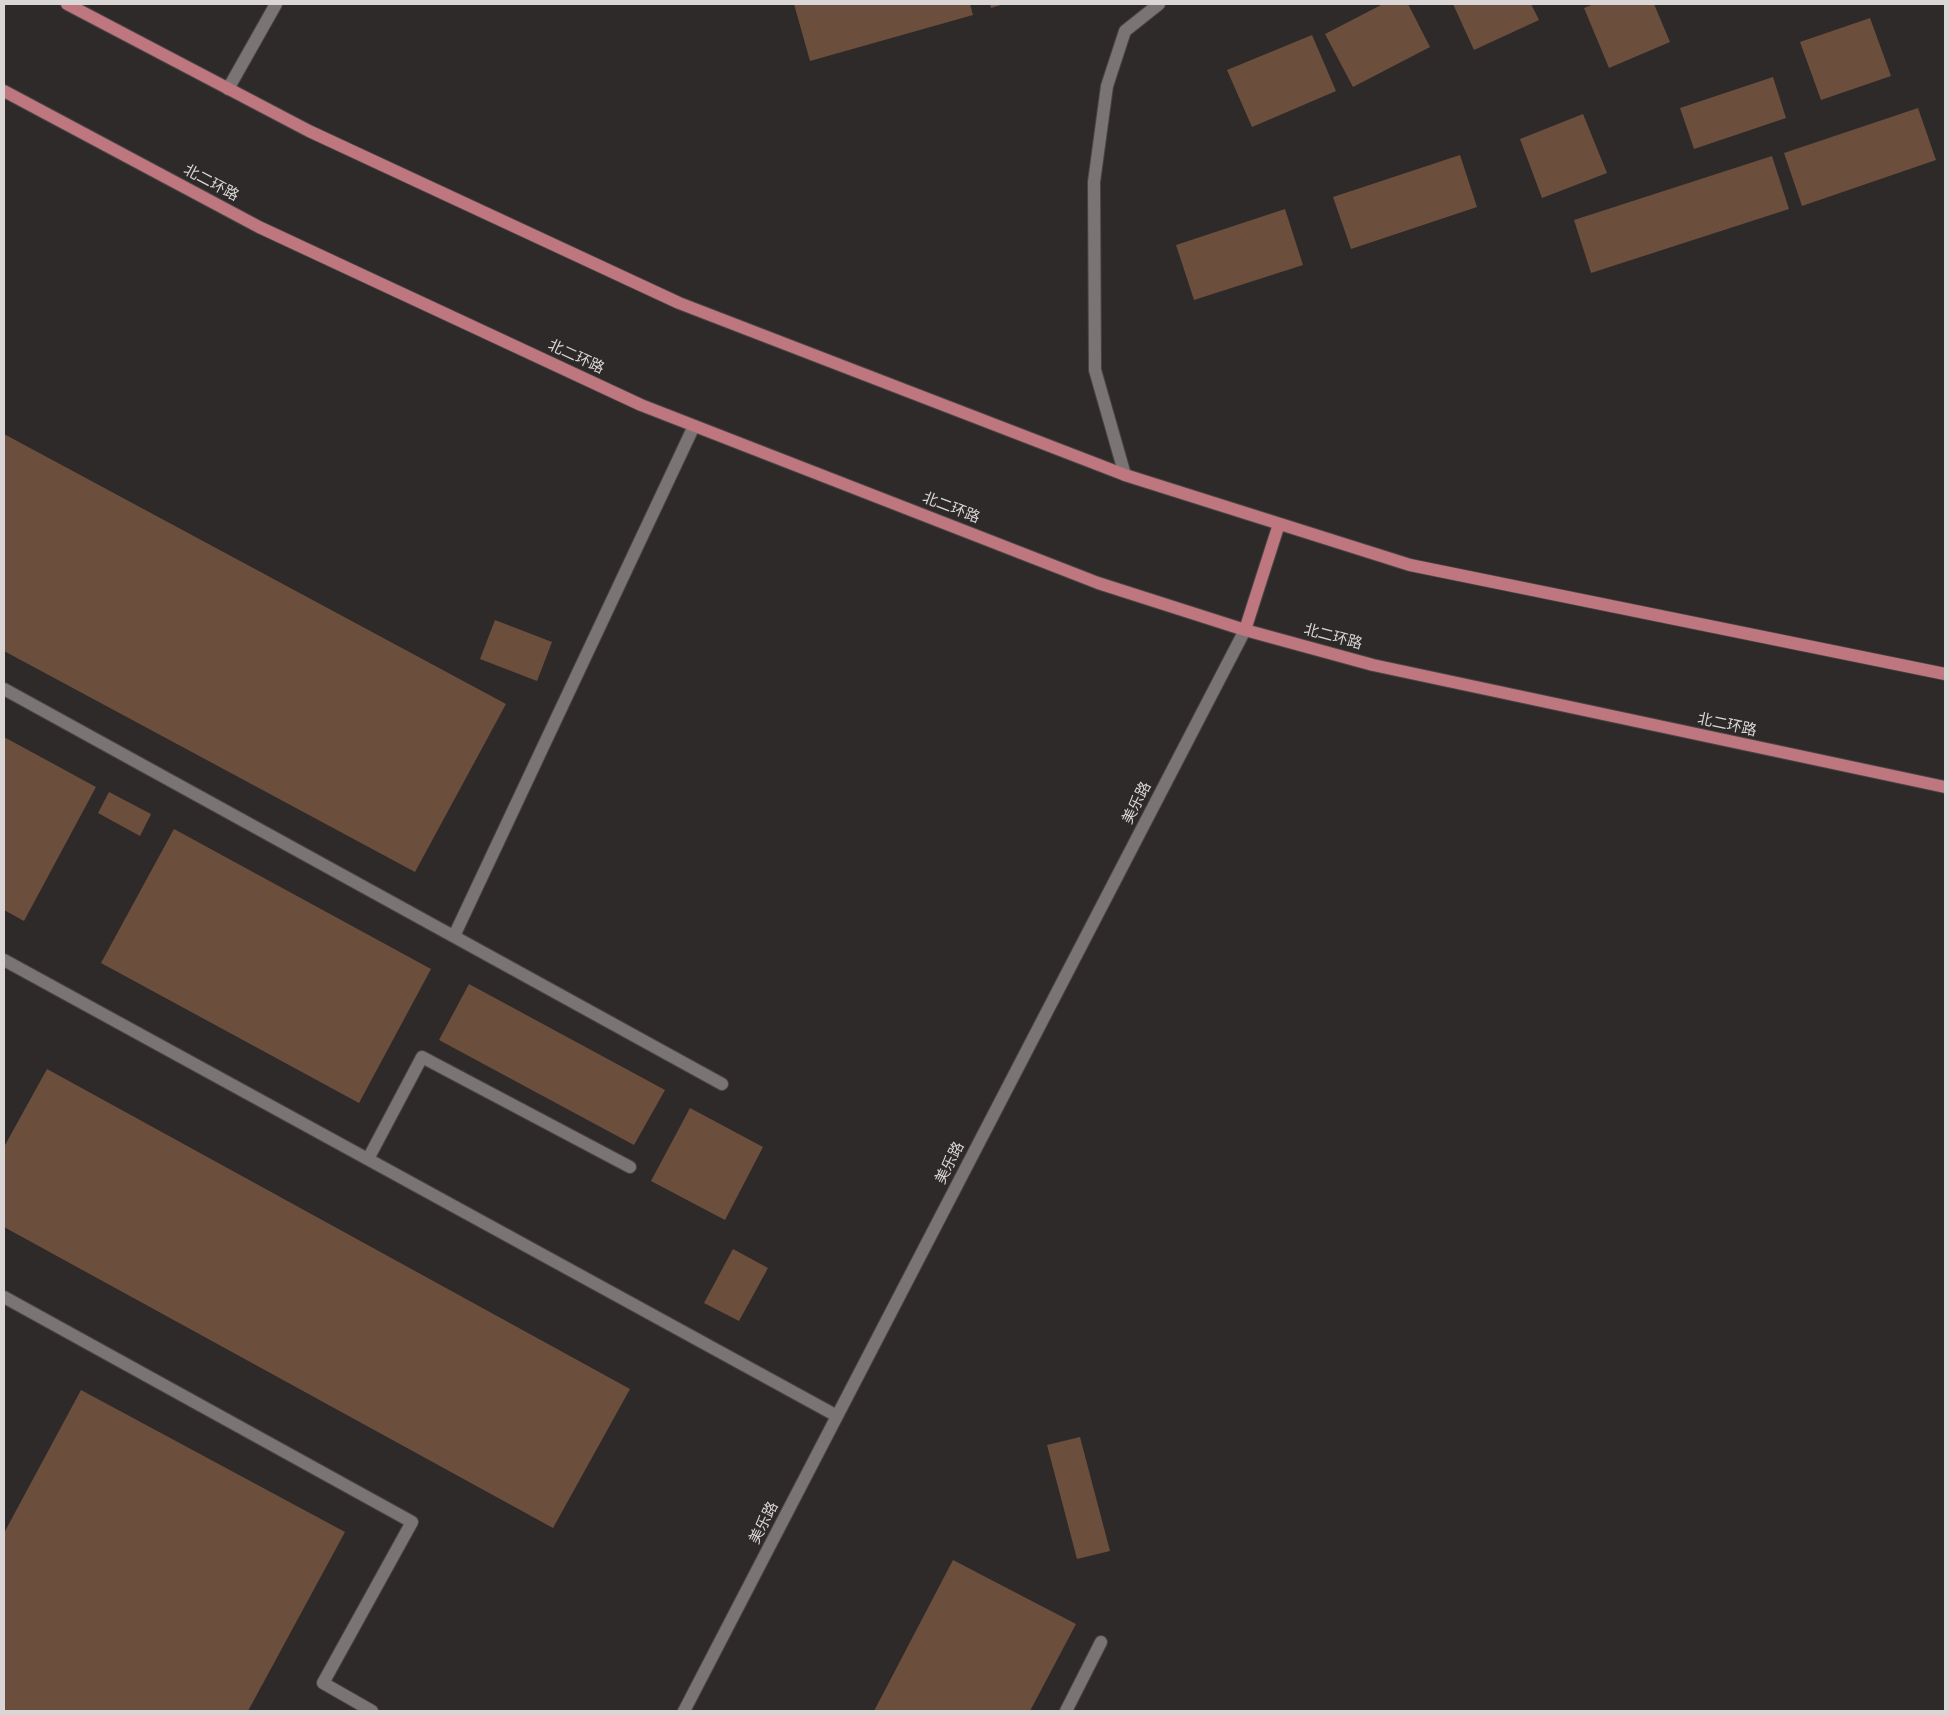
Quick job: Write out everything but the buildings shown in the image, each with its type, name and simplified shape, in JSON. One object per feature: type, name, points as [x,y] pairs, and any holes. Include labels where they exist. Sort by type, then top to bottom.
[{"type":"main road","points":[[67,4],[309,131],[679,303],[1125,475],[1410,565],[1945,674]]},
{"type":"main road","name":"北二环路","points":[[4,92],[259,227],[641,404],[1098,583],[1245,630],[1373,665],[1945,787]]},
{"type":"main road","points":[[1245,630],[1279,524]]},
{"type":"street","points":[[228,89],[276,4]]},
{"type":"street","points":[[1125,475],[1096,370],[1094,182],[1107,86],[1125,30],[1159,4]]},
{"type":"street","points":[[454,936],[694,426]]},
{"type":"street","name":"美乐路","points":[[684,1711],[1245,630]]},
{"type":"street","points":[[4,688],[722,1084]]},
{"type":"street","points":[[4,960],[837,1416]]},
{"type":"street","points":[[368,1159],[422,1057],[630,1167]]},
{"type":"street","points":[[4,1297],[412,1522],[323,1683],[372,1711]]},
{"type":"street","points":[[1066,1711],[1101,1642]]}]
